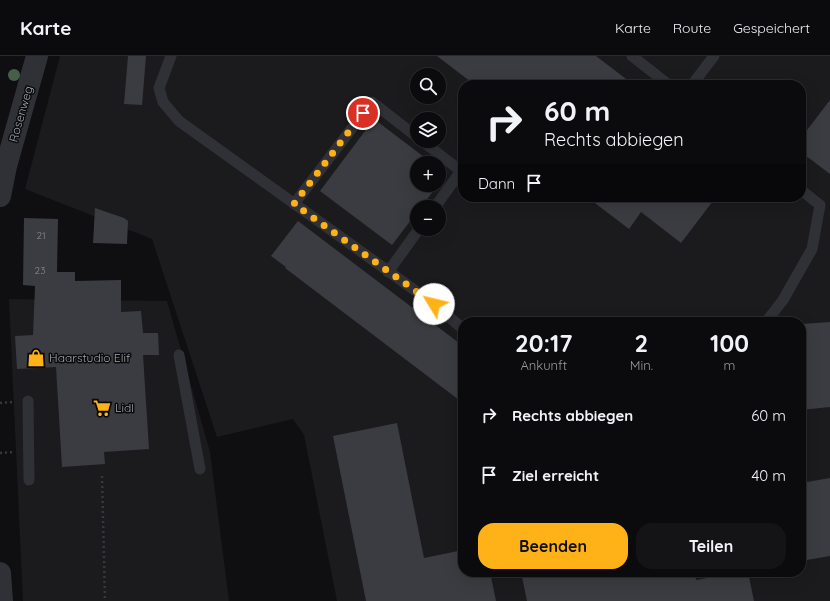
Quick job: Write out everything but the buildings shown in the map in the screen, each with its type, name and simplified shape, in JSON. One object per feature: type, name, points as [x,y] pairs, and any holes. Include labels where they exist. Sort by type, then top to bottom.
[{"type":"street","name":"Rosenweg","points":[[0,196],[6,166],[37,56]]},
{"type":"street","points":[[0,573],[2,601]]},
{"type":"lane","points":[[171,56],[159,88],[163,102],[179,121],[434,304],[458,324]]},
{"type":"lane","points":[[632,56],[662,80]]},
{"type":"lane","points":[[696,80],[714,56]]},
{"type":"lane","points":[[294,204],[372,102],[410,132]]},
{"type":"lane","points":[[431,148],[458,169]]},
{"type":"lane","points":[[440,200],[458,175]]},
{"type":"lane","points":[[770,317],[783,300],[812,249],[820,205],[806,194]]},
{"type":"lane","points":[[388,272],[414,236]]},
{"type":"lane","points":[[179,355],[200,469]]},
{"type":"lane","points":[[28,401],[29,480]]},
{"type":"path","points":[[102,476],[105,601]]},
{"type":"shaded area","points":[[60,56],[830,56],[830,601],[337,601],[304,435],[293,419],[217,437],[152,239],[25,189]]},
{"type":"shaded area","points":[[9,299],[167,301],[210,452],[229,601],[23,601]]},
{"type":"place","name":"Haarstudio Elif","points":[[36,358]]},
{"type":"place","name":"Lidl","points":[[102,408]]},
{"type":"route","points":[[363,113],[294,204],[434,304]]}]
